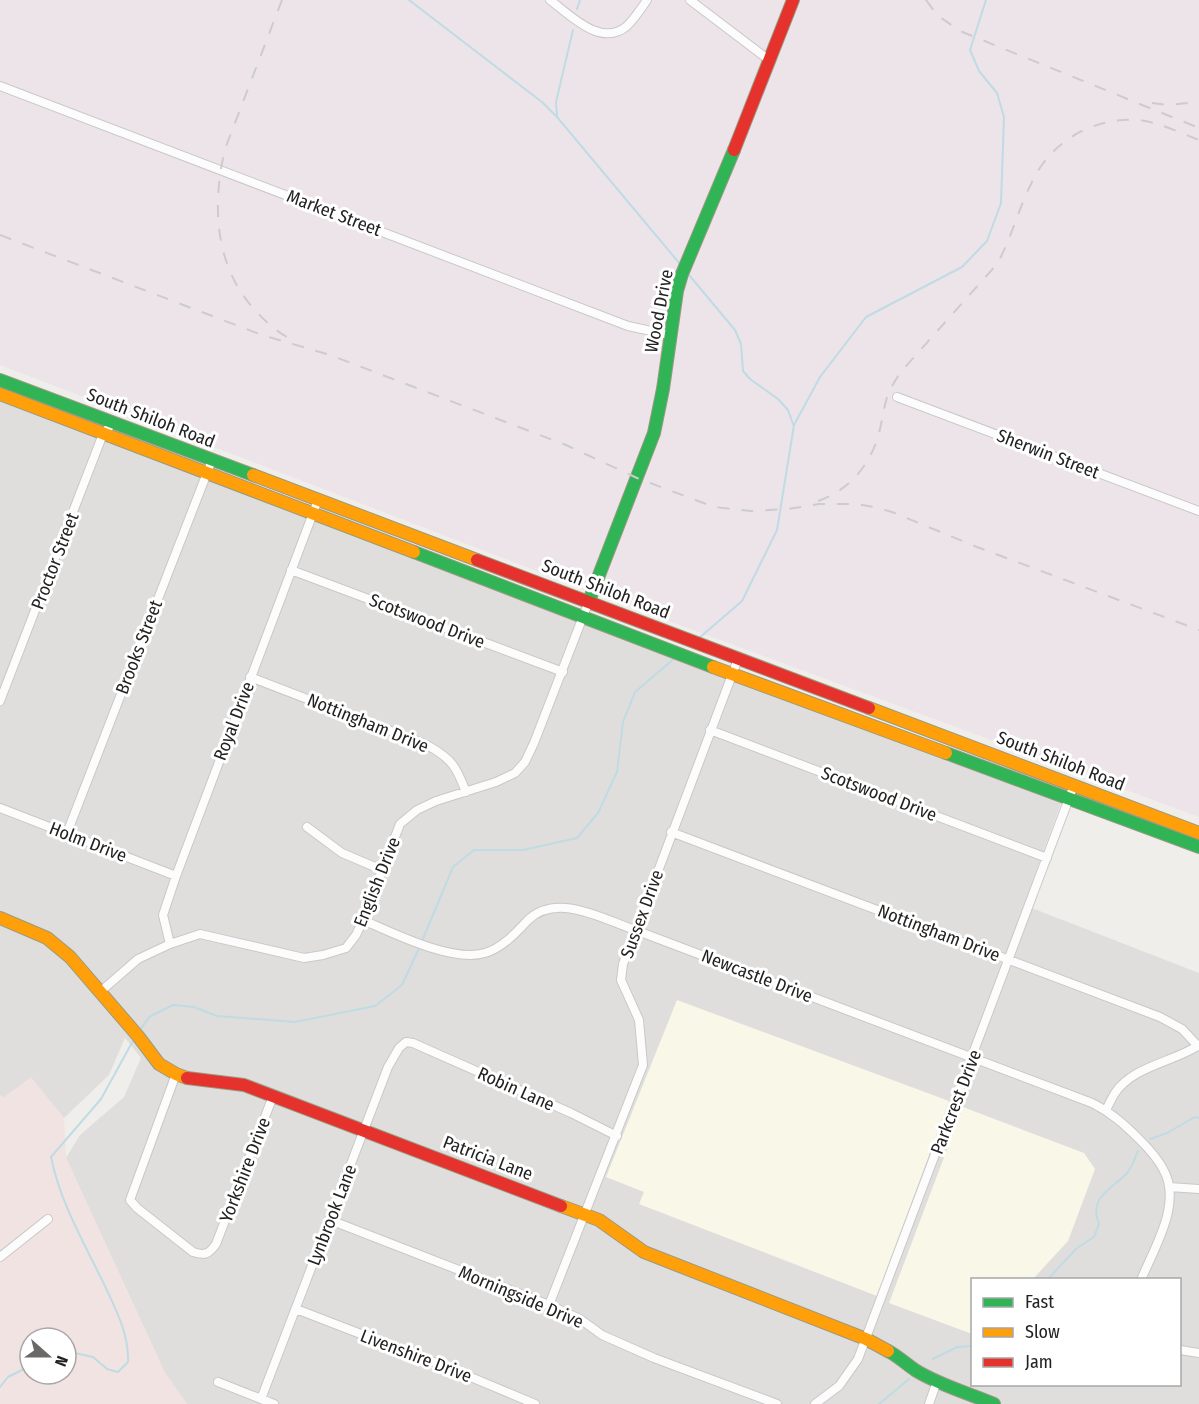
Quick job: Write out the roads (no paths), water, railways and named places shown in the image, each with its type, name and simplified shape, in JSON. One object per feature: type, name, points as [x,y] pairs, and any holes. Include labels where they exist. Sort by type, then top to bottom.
[{"type":"main road","name":"Wood Drive","points":[[589,601],[654,433],[677,291],[682,274],[706,220],[792,0]]},
{"type":"main road","name":"South Shiloh Road","points":[[5,382],[1199,833]]},
{"type":"main road","name":"South Shiloh Road","points":[[0,394],[732,674],[1199,847]]},
{"type":"main road","name":"Patricia Lane","points":[[0,918],[47,938],[70,957],[136,1033],[159,1064],[176,1074],[194,1080],[244,1085],[586,1215],[617,1231],[644,1252],[866,1339],[937,1381],[994,1404]]},
{"type":"street","points":[[550,0],[587,28],[606,34],[625,27],[647,0]]},
{"type":"street","points":[[690,0],[769,60]]},
{"type":"street","name":"Market Street","points":[[0,86],[619,323],[670,335]]},
{"type":"street","points":[[0,394],[5,382]]},
{"type":"street","name":"Sherwin Street","points":[[897,397],[1199,510]]},
{"type":"street","name":"Proctor Street","points":[[0,701],[103,434],[113,423]]},
{"type":"street","name":"Brooks Street","points":[[67,834],[212,460]]},
{"type":"street","name":"Royal Drive","points":[[170,944],[163,915],[176,876],[318,500]]},
{"type":"street","name":"Scotswood Drive","points":[[291,570],[563,672]]},
{"type":"street","name":"English Drive","points":[[99,992],[138,959],[170,944],[200,934],[304,958],[346,948],[356,935],[363,920],[400,824],[427,805],[515,773],[525,762],[563,672],[589,601]]},
{"type":"street","name":"Sussex Drive","points":[[549,1305],[643,1065],[639,1020],[621,980],[623,964],[738,659]]},
{"type":"street","name":"Nottingham Drive","points":[[250,677],[441,752],[457,767],[466,792]]},
{"type":"street","name":"Scotswood Drive","points":[[710,730],[1047,858]]},
{"type":"street","name":"Parkcrest Drive","points":[[815,1404],[839,1386],[858,1359],[1074,785]]},
{"type":"street","name":"Holm Drive","points":[[0,808],[176,876]]},
{"type":"street","points":[[307,827],[342,853],[382,870]]},
{"type":"street","name":"Nottingham Drive","points":[[672,832],[1160,1017],[1182,1029],[1198,1046]]},
{"type":"street","name":"Newcastle Drive","points":[[363,920],[422,944],[462,955],[484,953],[511,937],[531,917],[546,909],[572,908],[972,1057],[1106,1110],[1124,1124],[1145,1146],[1164,1170],[1169,1187]]},
{"type":"street","name":"Lynbrook Lane","points":[[261,1399],[388,1067],[406,1042],[413,1043]]},
{"type":"street","name":"Robin Lane","points":[[413,1043],[571,1113],[617,1136]]},
{"type":"street","points":[[1106,1110],[1116,1090],[1134,1076],[1198,1046]]},
{"type":"street","name":"Yorkshire Drive","points":[[176,1074],[130,1200],[193,1252],[202,1255],[211,1252],[216,1244],[273,1096]]},
{"type":"street","points":[[1142,1278],[1167,1218],[1169,1187],[1199,1190]]},
{"type":"street","points":[[0,1257],[48,1219]]},
{"type":"street","name":"Morningside Drive","points":[[330,1220],[549,1305],[580,1319],[602,1335],[633,1349],[777,1404]]},
{"type":"street","name":"Livenshire Drive","points":[[296,1309],[535,1404]]},
{"type":"street","points":[[1181,1350],[1199,1353]]},
{"type":"street","points":[[929,1404],[937,1381]]},
{"type":"street","points":[[218,1382],[274,1404]]},
{"type":"waterway","points":[[409,0],[542,102],[680,264]]},
{"type":"waterway","points":[[577,9],[580,0]]},
{"type":"waterway","points":[[698,639],[742,601],[777,530],[794,425],[820,377],[866,317],[962,267],[987,241],[1001,203],[1004,117],[997,93],[979,71],[970,50],[986,0]]},
{"type":"waterway","points":[[557,117],[556,102],[573,30]]},
{"type":"waterway","points":[[689,275],[735,330],[741,344],[743,371],[750,379],[778,399],[788,410],[793,424]]},
{"type":"waterway","points":[[422,941],[453,867],[474,850],[523,850],[577,838],[598,813],[617,772],[623,722],[635,692],[676,657]]},
{"type":"waterway","points":[[140,1030],[149,1017],[173,1005],[194,1007],[217,1016],[295,1022],[375,1006],[402,985],[420,946]]},
{"type":"waterway","points":[[78,1354],[93,1357],[107,1369],[118,1372],[128,1362],[121,1322],[66,1206],[51,1157],[101,1099],[134,1039]]},
{"type":"waterway","points":[[1150,1139],[1167,1133],[1195,1117],[1199,1118]]},
{"type":"waterway","points":[[1049,1278],[1077,1248],[1094,1237],[1099,1224],[1096,1215],[1099,1200],[1127,1173],[1138,1151]]},
{"type":"waterway","points":[[933,1359],[957,1347],[971,1346]]},
{"type":"waterway","points":[[0,1387],[8,1377],[18,1372]]},
{"type":"waterway","points":[[879,1404],[909,1379]]},
{"type":"railway","points":[[282,0],[225,149],[218,191],[218,213],[224,254],[241,293],[267,323],[291,339]]},
{"type":"railway","points":[[926,0],[937,15],[960,31],[1199,128]]},
{"type":"railway","points":[[1152,103],[1167,105],[1199,102]]},
{"type":"railway","points":[[818,501],[847,485],[862,469],[873,451],[888,394],[899,374],[997,264],[1031,184],[1049,156],[1074,135],[1089,128],[1121,120],[1154,123],[1199,140]]},
{"type":"railway","points":[[0,235],[262,335],[330,355],[566,445],[637,478],[714,507],[751,511],[819,504],[856,504],[874,507],[1199,630]]}]
